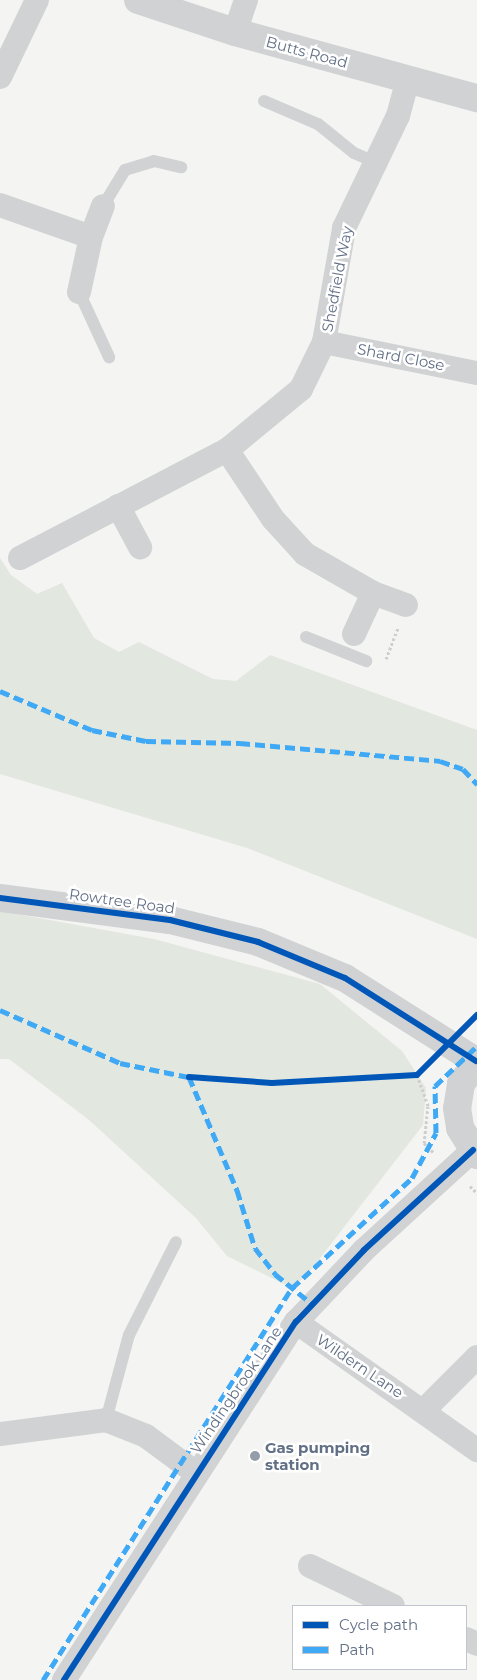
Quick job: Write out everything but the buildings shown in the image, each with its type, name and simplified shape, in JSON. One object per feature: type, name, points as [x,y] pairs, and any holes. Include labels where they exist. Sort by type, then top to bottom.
[{"type":"street","points":[[0,77],[37,0]]},
{"type":"street","name":"Butts Road","points":[[138,0],[235,32],[477,98]]},
{"type":"street","points":[[235,32],[246,0]]},
{"type":"street","name":"Shedfield Way","points":[[20,558],[227,450],[301,389],[324,342],[344,228],[398,116],[408,79]]},
{"type":"street","points":[[0,205],[91,237]]},
{"type":"street","points":[[79,292],[91,237],[103,206]]},
{"type":"street","name":"Shard Close","points":[[324,342],[477,373]]},
{"type":"street","points":[[227,450],[273,519],[305,554],[372,593],[406,605]]},
{"type":"street","points":[[118,506],[140,547]]},
{"type":"street","points":[[350,644],[372,593]]},
{"type":"street","name":"Rowtree Road","points":[[0,898],[170,920],[258,942],[345,978],[477,1061]]},
{"type":"street","points":[[475,1152],[460,1128],[457,1108],[461,1084],[477,1061]]},
{"type":"street","name":"Windingbrook Lane","points":[[64,1680],[196,1473],[296,1322],[364,1250],[475,1152]]},
{"type":"street","name":"Wildern Lane","points":[[296,1322],[424,1410],[477,1450]]},
{"type":"street","points":[[424,1410],[477,1357]]},
{"type":"street","points":[[0,1434],[106,1420],[146,1436],[196,1473]]},
{"type":"street","points":[[310,1566],[391,1605]]},
{"type":"lane","points":[[264,100],[318,124],[354,153],[377,163]]},
{"type":"lane","points":[[103,206],[125,170],[154,161],[181,166]]},
{"type":"lane","points":[[79,292],[109,357]]},
{"type":"lane","points":[[306,637],[350,644],[366,661]]},
{"type":"lane","points":[[106,1420],[129,1336],[176,1242]]},
{"type":"path","points":[[384,665],[406,605]]},
{"type":"path","points":[[408,1076],[418,1075],[448,1044]]},
{"type":"shaded area","points":[[0,558],[11,575],[37,594],[62,583],[94,638],[119,652],[139,642],[213,679],[236,681],[270,655],[477,730],[477,939],[247,848],[0,774]]},
{"type":"shaded area","points":[[0,911],[154,939],[320,984],[402,1051],[426,1088],[423,1125],[307,1275],[292,1288],[227,1256],[196,1218],[89,1120],[9,1059],[0,1059]]},
{"type":"marked path","points":[[0,691],[92,730],[146,741],[240,743],[440,761],[463,769],[477,784]]},
{"type":"marked path","points":[[0,1010],[120,1063],[189,1077],[237,1190],[255,1248],[275,1274],[311,1303]]},
{"type":"marked path","points":[[43,1680],[292,1288],[412,1178],[436,1133],[435,1086],[477,1046]]},
{"type":"cycle path","points":[[0,898],[170,920],[258,942],[345,978],[476,1061]]},
{"type":"cycle path","points":[[189,1077],[272,1083],[417,1075],[477,1015]]},
{"type":"cycle path","points":[[64,1680],[296,1322],[364,1250],[473,1150]]},
{"type":"place","name":"Gas pumping station","points":[[255,1456]]}]
